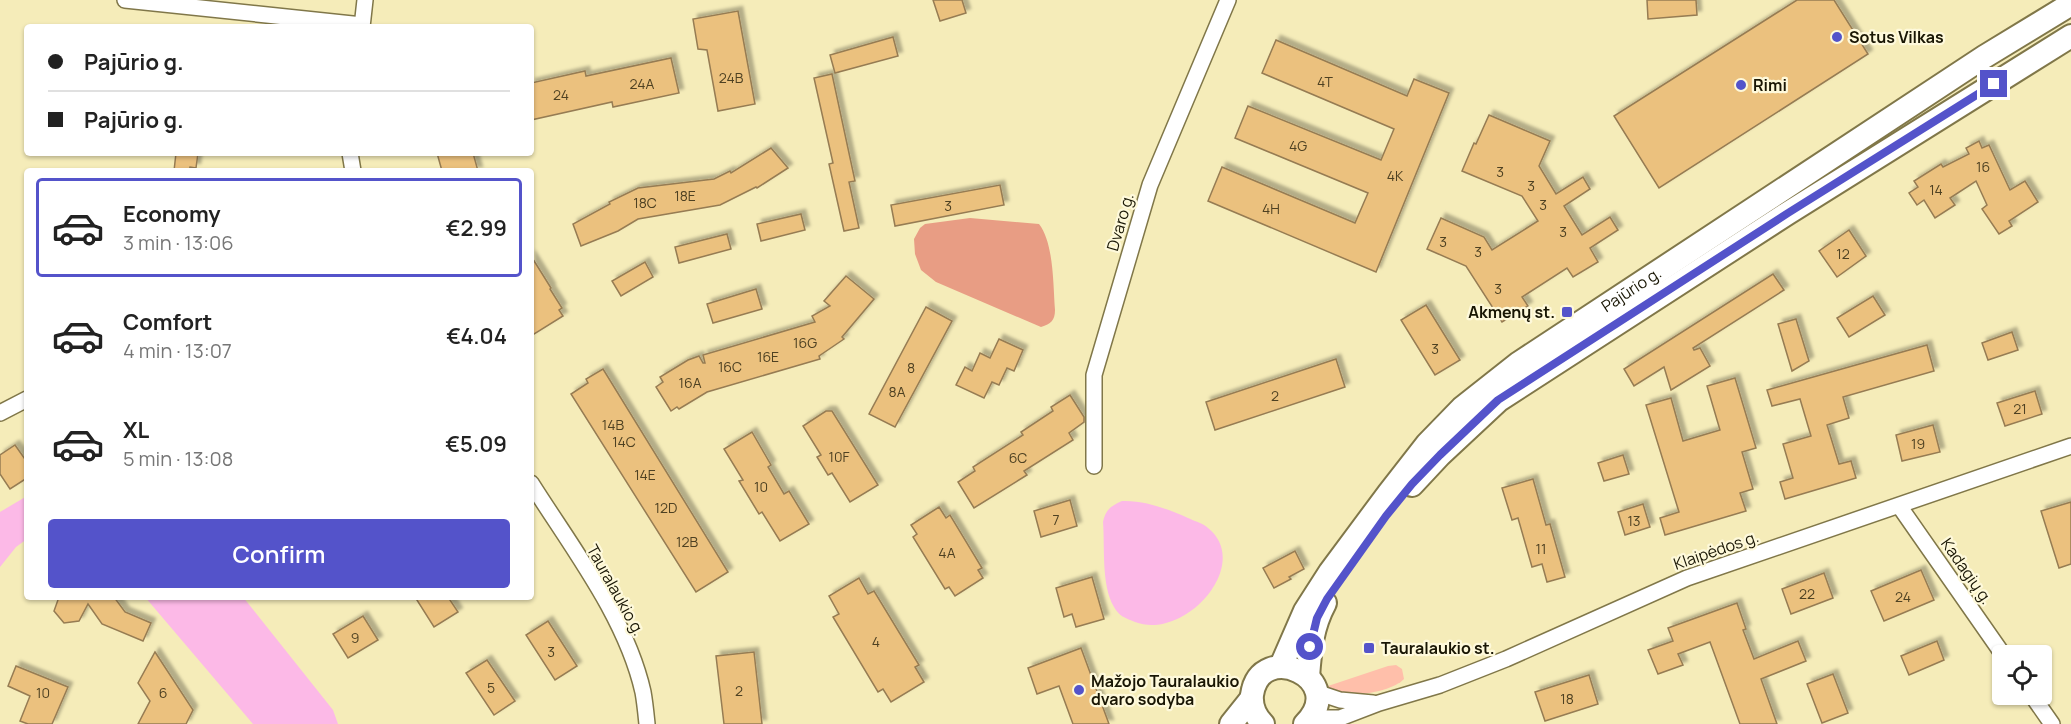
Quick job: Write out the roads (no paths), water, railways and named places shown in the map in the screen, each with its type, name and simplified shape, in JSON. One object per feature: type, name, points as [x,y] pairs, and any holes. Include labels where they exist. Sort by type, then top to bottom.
[{"type":"main road","name":"Pajūrio g.","points":[[1281,666],[1305,611],[1330,572],[1427,444],[1462,408],[1519,363],[1984,57],[2071,4]]},
{"type":"main road","name":"Pajūrio g.","points":[[1308,721],[1317,701],[1312,685],[1310,647],[1317,618],[1327,599],[1386,516],[1412,484],[1498,400],[1788,213],[2071,36]]},
{"type":"main road","points":[[1263,724],[1253,710],[1251,699],[1253,690],[1263,674],[1281,666],[1291,667],[1301,671],[1312,685]]},
{"type":"main road","points":[[1231,724],[1251,699]]},
{"type":"street","points":[[125,0],[344,24]]},
{"type":"street","points":[[362,24],[365,0]]},
{"type":"street","name":"Dvaro g.","points":[[1094,466],[1094,375],[1150,185],[1228,0]]},
{"type":"street","points":[[0,413],[24,401]]},
{"type":"street","name":"Klaipėdos g.","points":[[1308,721],[1340,718],[1440,685],[1506,659],[1687,578],[1900,507],[2071,446]]},
{"type":"street","name":"Tauralaukio g.","points":[[534,488],[604,599],[622,632],[635,664],[643,693],[647,724]]},
{"type":"street","name":"Kadagių g.","points":[[1900,507],[1996,645]]},
{"type":"street","name":"Klaipėdos g.","points":[[1312,685],[1340,700],[1379,704]]},
{"type":"street","points":[[2039,705],[2052,724]]},
{"type":"place","name":"Sotus Vilkas","points":[[1837,37]]},
{"type":"place","name":"Rimi","points":[[1741,85]]},
{"type":"place","name":"Akmenų st.","points":[[1567,312]]},
{"type":"place","name":"Tauralaukio st.","points":[[1369,648]]},
{"type":"place","name":"Mažojo Tauralaukio dvaro sodyba","points":[[1079,690]]}]
